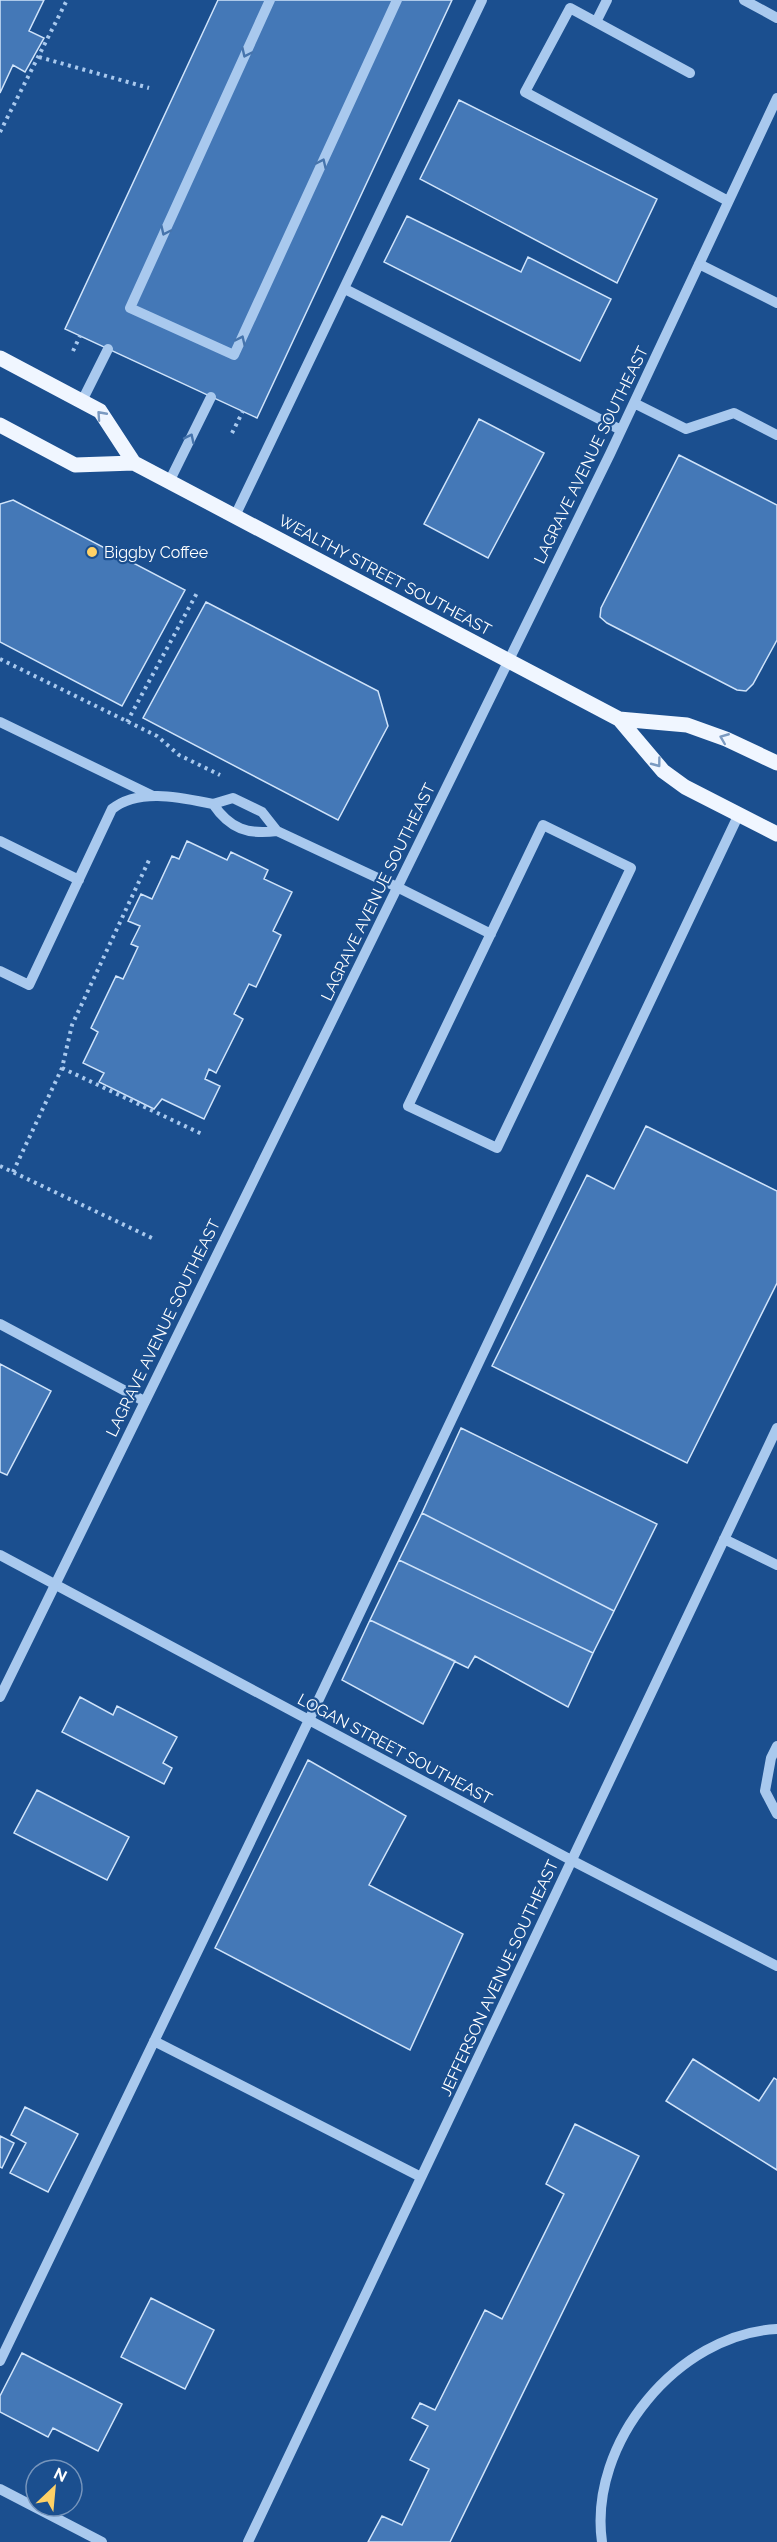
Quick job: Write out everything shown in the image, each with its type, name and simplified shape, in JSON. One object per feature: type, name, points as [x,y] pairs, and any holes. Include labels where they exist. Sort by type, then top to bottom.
[{"type":"main road","points":[[0,358],[100,411],[134,463]]},
{"type":"main road","name":"WEALTHY STREET SOUTHEAST","points":[[0,425],[75,465],[134,463],[170,480],[619,719],[663,771],[685,787],[777,834]]},
{"type":"main road","name":"WEALTHY STREET SOUTHEAST","points":[[619,719],[687,725],[726,739],[777,763]]},
{"type":"street","points":[[270,0],[130,308],[234,355],[397,0]]},
{"type":"street","points":[[235,516],[482,0]]},
{"type":"street","points":[[596,22],[607,0]]},
{"type":"street","points":[[744,0],[777,18]]},
{"type":"street","points":[[690,73],[570,8],[525,92],[728,201]]},
{"type":"street","name":"LAGRAVE AVENUE SOUTHEAST","points":[[0,1697],[621,430],[777,98]]},
{"type":"street","points":[[699,264],[777,303]]},
{"type":"street","points":[[345,288],[621,430]]},
{"type":"street","points":[[82,401],[108,349]]},
{"type":"street","points":[[170,480],[211,397]]},
{"type":"street","points":[[634,403],[686,429],[734,413],[777,435]]},
{"type":"street","points":[[0,722],[153,796]]},
{"type":"street","points":[[0,971],[29,985],[112,809],[122,801],[153,796],[182,798],[213,804],[233,798],[262,812],[277,831],[491,934]]},
{"type":"street","points":[[213,804],[224,820],[254,834],[277,831]]},
{"type":"street","points":[[0,2361],[309,1720],[739,813]]},
{"type":"street","points":[[543,825],[631,868],[497,1148],[408,1106],[491,934],[543,825]]},
{"type":"street","points":[[0,841],[79,880]]},
{"type":"street","points":[[0,1324],[144,1401]]},
{"type":"street","name":"JEFFERSON AVENUE SOUTHEAST","points":[[248,2542],[777,1428]]},
{"type":"street","points":[[724,1539],[777,1565]]},
{"type":"street","name":"LOGAN STREET SOUTHEAST","points":[[0,1555],[571,1860],[777,1966]]},
{"type":"street","points":[[777,1746],[771,1758],[765,1791],[777,1814]]},
{"type":"street","points":[[154,2041],[421,2177]]},
{"type":"street","points":[[602,2542],[600,2529],[607,2476],[627,2427],[662,2382],[708,2349],[761,2330],[777,2329]]},
{"type":"street","points":[[0,2489],[102,2542]]},
{"type":"path","points":[[0,132],[67,0]]},
{"type":"path","points":[[39,57],[149,88]]},
{"type":"path","points":[[73,351],[80,336]]},
{"type":"path","points":[[232,433],[243,411]]},
{"type":"path","points":[[127,722],[198,591]]},
{"type":"path","points":[[0,659],[157,736],[179,755],[221,776]]},
{"type":"path","points":[[13,1172],[62,1068],[72,1025],[150,858]]},
{"type":"path","points":[[62,1068],[204,1135]]},
{"type":"path","points":[[0,1166],[154,1239]]},
{"type":"building","points":[[0,0],[44,0],[29,31],[44,38],[25,72],[13,65],[0,93]]},
{"type":"building","points":[[218,0],[452,0],[257,418],[65,329]]},
{"type":"building","points":[[459,100],[657,199],[617,283],[420,179]]},
{"type":"building","points":[[407,216],[521,272],[528,257],[611,299],[580,361],[384,262]]},
{"type":"building","points":[[479,419],[544,453],[488,558],[424,524]]},
{"type":"building","points":[[679,455],[777,505],[777,640],[753,684],[746,691],[737,690],[607,623],[600,617],[601,608]]},
{"type":"building","points":[[13,500],[185,590],[122,706],[0,642],[0,504]]},
{"type":"building","points":[[206,602],[378,691],[388,726],[338,820],[143,718]]},
{"type":"building","points":[[187,841],[227,860],[231,852],[268,870],[264,879],[292,892],[273,931],[281,935],[256,987],[249,984],[234,1014],[243,1019],[216,1073],[209,1069],[205,1079],[220,1086],[204,1119],[162,1099],[154,1109],[99,1082],[104,1073],[83,1063],[98,1032],[91,1028],[116,976],[123,979],[138,947],[131,944],[140,926],[128,921],[141,894],[152,899],[172,856],[179,859]]},
{"type":"building","points":[[646,1126],[777,1191],[777,1283],[687,1463],[492,1366],[587,1175],[614,1189]]},
{"type":"building","points":[[0,1364],[51,1391],[7,1475],[0,1472]]},
{"type":"building","points":[[461,1428],[657,1524],[614,1611],[422,1513]]},
{"type":"building","points":[[422,1513],[614,1611],[593,1653],[399,1560]]},
{"type":"building","points":[[399,1560],[593,1653],[568,1707],[475,1656],[468,1668],[370,1620]]},
{"type":"building","points":[[370,1620],[455,1661],[423,1724],[342,1680]]},
{"type":"building","points":[[80,1697],[113,1715],[117,1706],[177,1737],[163,1763],[172,1768],[164,1784],[62,1732]]},
{"type":"building","points":[[308,1760],[406,1816],[369,1885],[463,1934],[410,2050],[215,1948]]},
{"type":"building","points":[[37,1790],[129,1837],[107,1880],[14,1833]]},
{"type":"building","points":[[693,2059],[759,2101],[774,2078],[777,2080],[777,2170],[666,2101]]},
{"type":"building","points":[[25,2107],[78,2134],[48,2192],[10,2173],[26,2143],[11,2135]]},
{"type":"building","points":[[575,2124],[639,2156],[450,2542],[368,2542],[382,2516],[402,2525],[429,2469],[410,2460],[428,2426],[412,2418],[420,2403],[435,2410],[485,2310],[502,2319],[564,2194],[546,2184]]},
{"type":"building","points":[[0,2136],[14,2143],[2,2168],[0,2167]]},
{"type":"building","points":[[151,2298],[214,2330],[185,2389],[121,2357]]},
{"type":"building","points":[[22,2353],[122,2404],[98,2451],[53,2428],[48,2437],[0,2412],[0,2396]]},
{"type":"place","name":"Biggby Coffee","points":[[92,552]]}]
